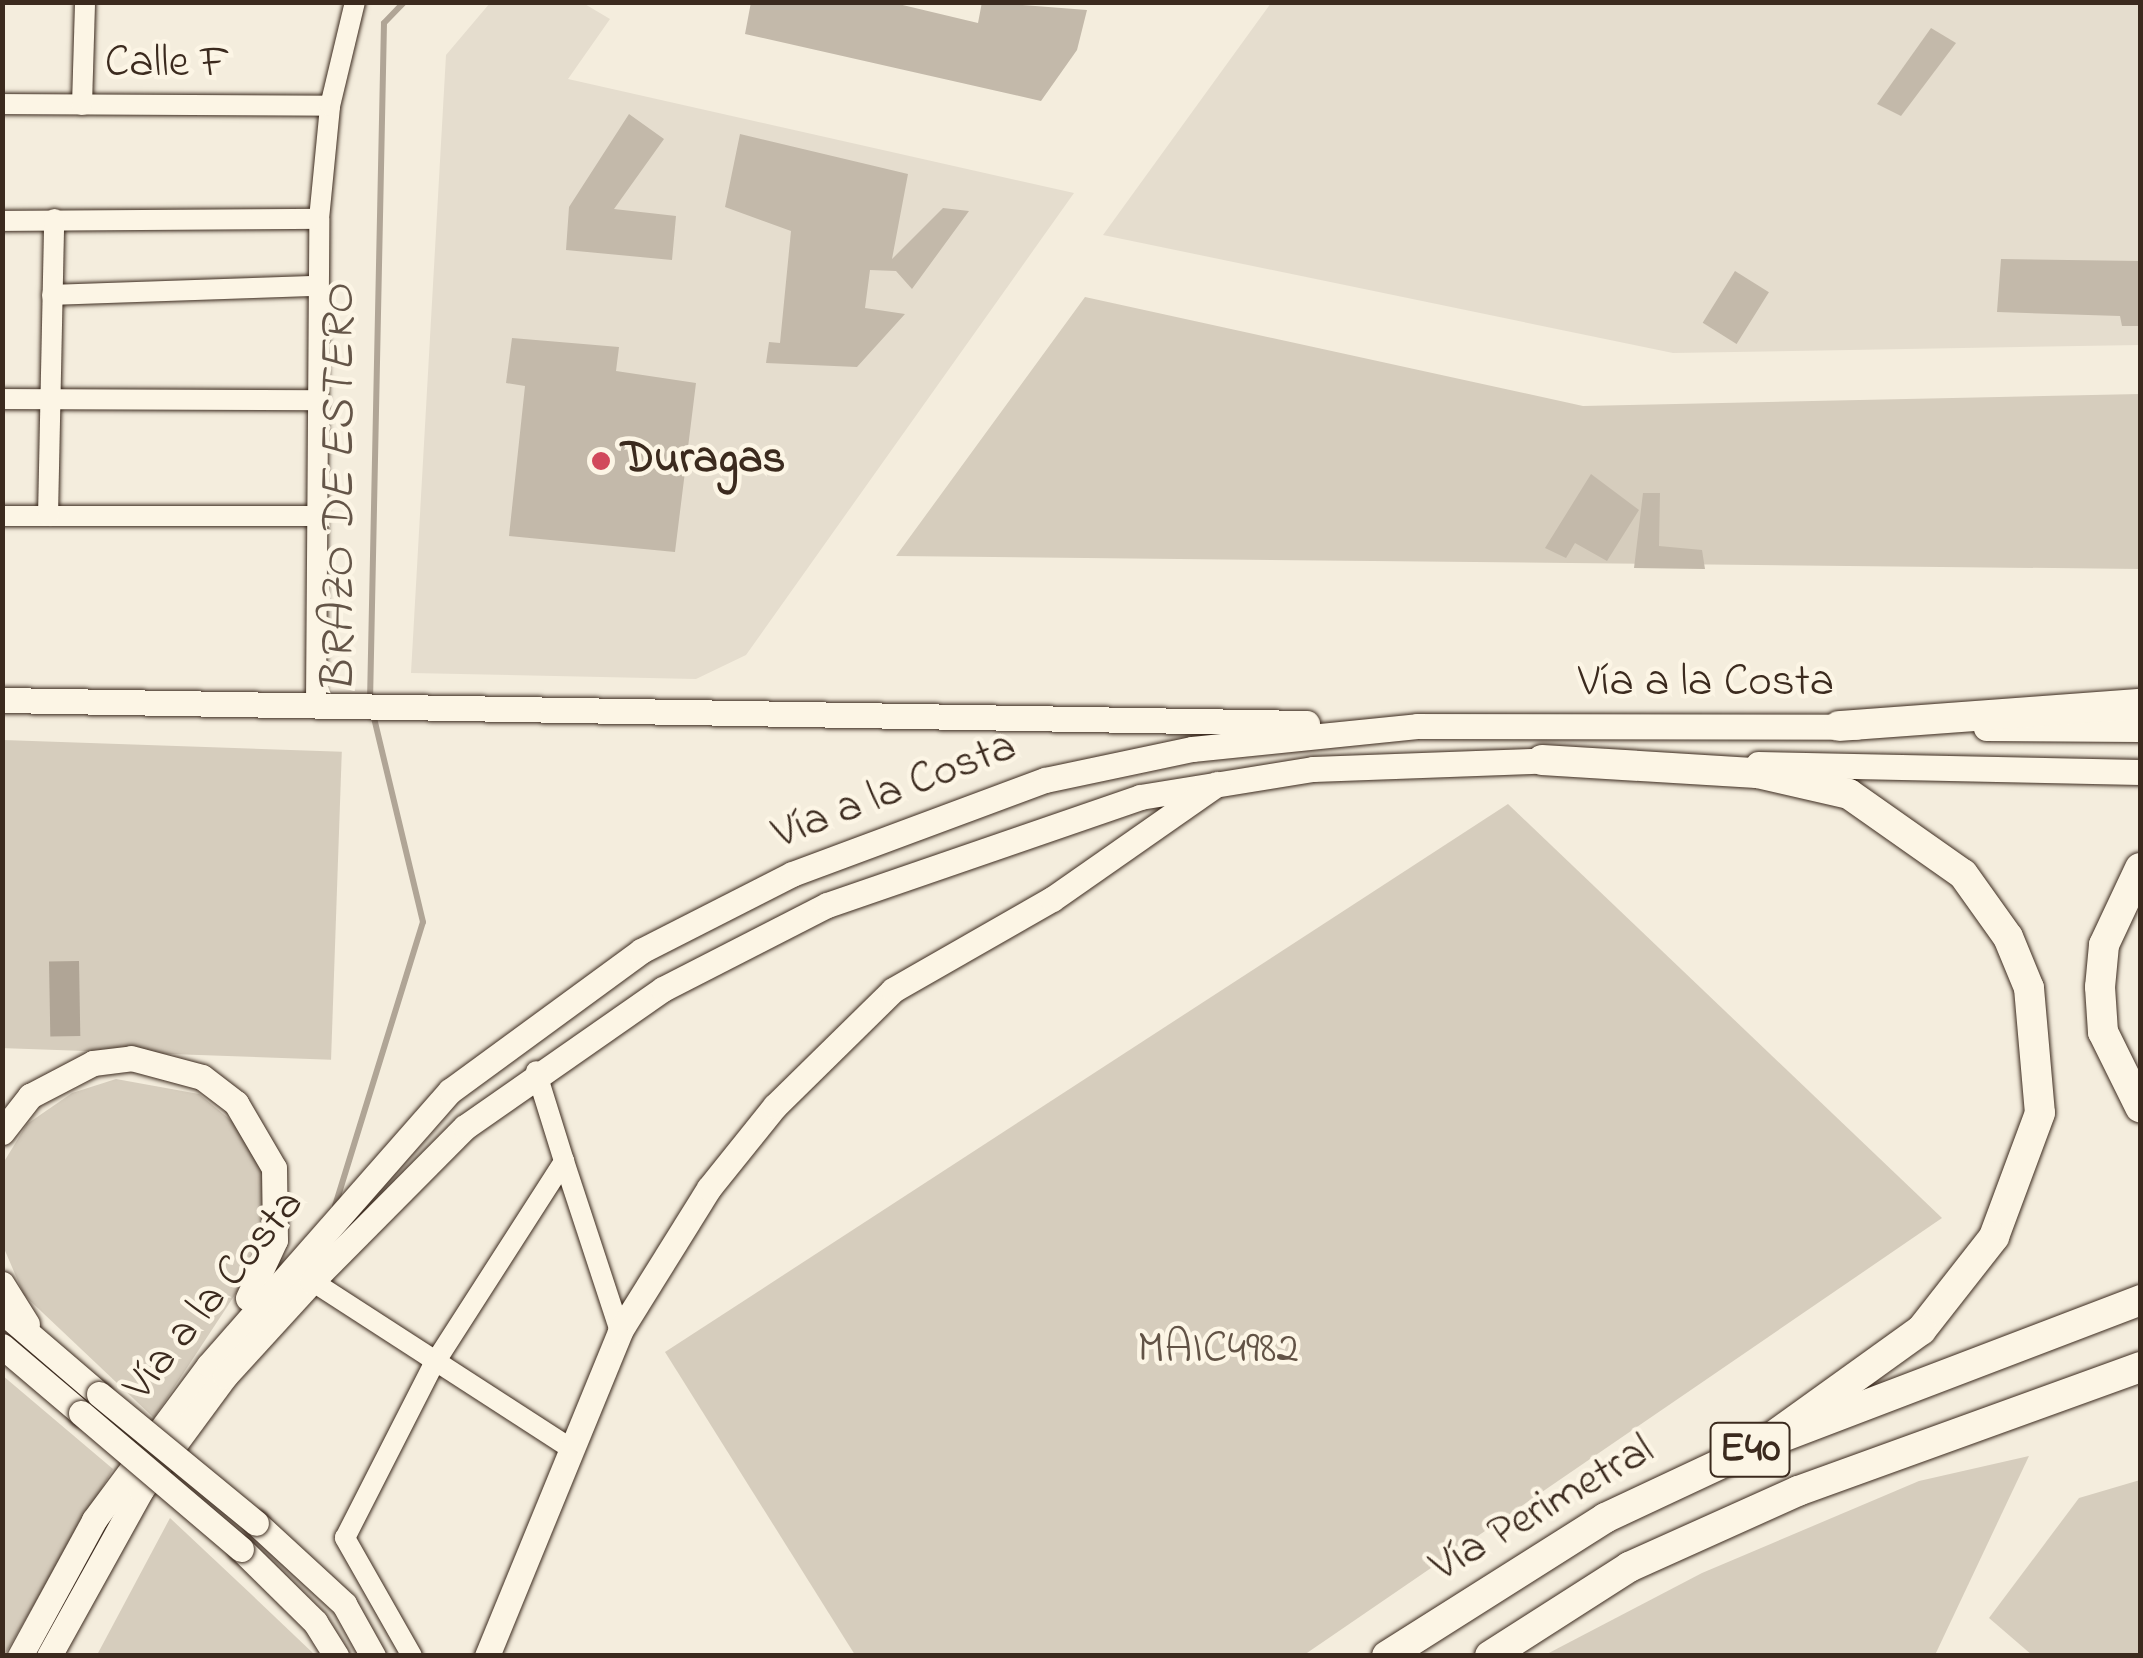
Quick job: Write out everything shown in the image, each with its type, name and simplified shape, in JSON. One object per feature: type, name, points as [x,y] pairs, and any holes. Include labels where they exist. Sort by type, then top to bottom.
[{"type":"highway","points":[[1838,726],[2140,704]]},
{"type":"highway","points":[[1542,760],[1756,774],[1849,794],[1963,874],[2008,937],[2030,988],[2040,1114],[1994,1237],[1921,1330],[1762,1444]]},
{"type":"highway","points":[[2140,868],[2104,945],[2100,987],[2116,1068],[2140,1106]]},
{"type":"highway","name":"Vía Perimetral","points":[[1387,1656],[1605,1518],[1762,1444],[2140,1300]]},
{"type":"highway","name":"Vía Perimetral","points":[[1490,1656],[1629,1566],[1798,1491],[2140,1366]]},
{"type":"main road","points":[[2,700],[1416,726]]},
{"type":"main road","name":"Vía a la Costa","points":[[20,1656],[94,1520],[209,1366],[450,1092],[640,951],[792,874],[1045,780],[1192,749],[1416,726],[2140,728]]},
{"type":"main road","name":"Vía a la Costa","points":[[49,1656],[141,1490],[225,1376],[312,1281],[465,1127],[536,1071],[664,989],[827,905],[1062,820],[1220,782],[1406,761],[1542,760],[2140,772]]},
{"type":"main road","points":[[487,1656],[620,1331],[708,1188],[850,1025],[1143,841],[1220,782]]},
{"type":"main road","points":[[2,1132],[30,1096],[93,1063],[170,1064],[236,1103],[260,1135],[278,1204],[268,1262],[209,1366]]},
{"type":"main road","points":[[2,1284],[60,1361]]},
{"type":"main road","points":[[2,1312],[256,1523],[344,1604],[373,1656]]},
{"type":"main road","points":[[2,1346],[242,1548],[316,1622],[336,1656]]},
{"type":"street","points":[[82,105],[85,2]]},
{"type":"street","points":[[316,704],[318,219],[330,106],[355,2]]},
{"type":"street","name":"Calle F","points":[[2,104],[330,106]]},
{"type":"street","points":[[2,220],[318,219]]},
{"type":"street","points":[[48,516],[54,220]]},
{"type":"street","points":[[52,295],[316,286]]},
{"type":"street","points":[[2,400],[316,400]]},
{"type":"street","points":[[2,516],[314,516]]},
{"type":"street","points":[[536,1071],[620,1331]]},
{"type":"street","points":[[412,1656],[345,1538],[432,1366],[564,1161]]},
{"type":"street","points":[[312,1281],[432,1366],[572,1449]]},
{"type":"shaded area","points":[[490,3],[583,3],[610,19],[568,79],[1074,193],[746,655],[696,679],[411,673],[446,55]]},
{"type":"shaded area","points":[[1271,3],[2140,3],[2140,345],[1673,353],[1103,235]]},
{"type":"shaded area","points":[[79,961],[80,1036],[50,1037],[49,962]]},
{"type":"green space","points":[[1085,297],[1583,406],[2140,394],[2140,569],[896,556]]},
{"type":"green space","points":[[3,740],[342,752],[331,1060],[2,1048]]},
{"type":"green space","name":"MAIC4982","points":[[1508,804],[1942,1218],[1304,1655],[855,1655],[665,1352]]},
{"type":"green space","points":[[116,1079],[199,1094],[239,1127],[264,1171],[263,1252],[154,1418],[24,1295],[3,1246],[2,1165],[27,1124],[72,1093]]},
{"type":"green space","points":[[2,1375],[113,1469],[4,1656],[2,1655]]},
{"type":"green space","points":[[2029,1456],[1935,1655],[1545,1655],[1702,1573],[1919,1481]]},
{"type":"green space","points":[[2140,1480],[2140,1655],[2032,1655],[1989,1618],[2079,1498]]},
{"type":"green space","points":[[170,1518],[252,1595],[315,1655],[97,1655]]},
{"type":"building","points":[[751,2],[890,2],[978,23],[982,2],[1087,10],[1077,50],[1041,101],[745,34]]},
{"type":"building","points":[[1931,28],[1956,43],[1901,116],[1877,104]]},
{"type":"building","points":[[629,114],[664,139],[614,209],[676,216],[672,260],[566,250],[569,207]]},
{"type":"building","points":[[740,134],[908,174],[892,259],[943,208],[969,211],[912,289],[896,271],[870,270],[865,308],[905,314],[857,367],[766,363],[769,342],[780,343],[791,231],[725,207]]},
{"type":"building","points":[[2001,259],[2140,261],[2140,326],[2122,326],[2120,316],[1997,312]]},
{"type":"building","points":[[1735,271],[1769,292],[1737,344],[1703,323]]},
{"type":"building","name":"Duragas","points":[[512,338],[619,347],[616,371],[696,383],[675,552],[509,536],[525,386],[506,383]]},
{"type":"building","points":[[1591,474],[1639,510],[1607,561],[1575,543],[1566,558],[1545,548]]},
{"type":"building","points":[[1643,493],[1660,493],[1659,546],[1702,550],[1705,569],[1634,568]]},
{"type":"waterway","name":"BRAZO DE ESTERO","points":[[370,702],[384,23],[404,2]]},
{"type":"waterway","name":"BRAZO DE ESTERO","points":[[335,1206],[423,922],[373,714]]},
{"type":"place","name":"Duragas","points":[[601,461]]}]
